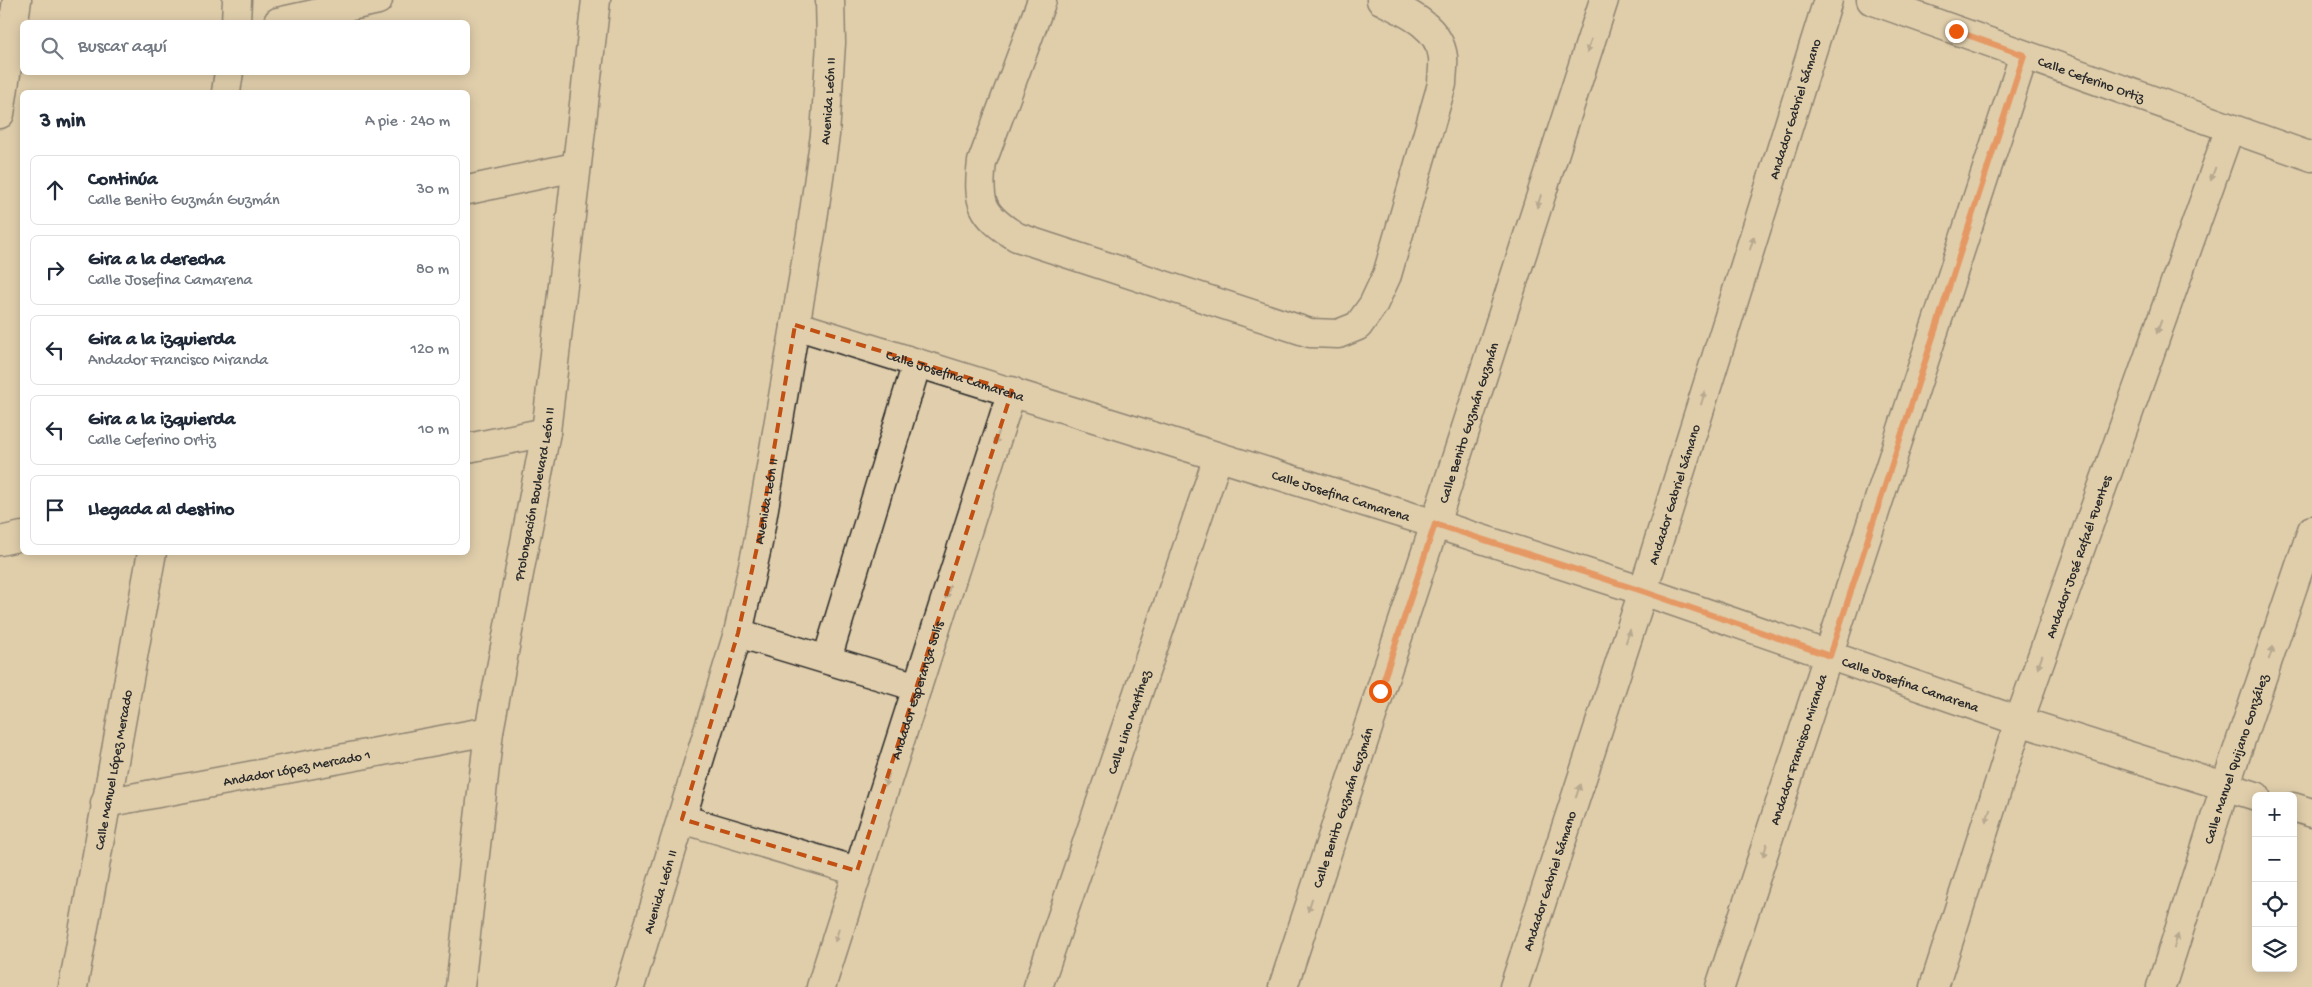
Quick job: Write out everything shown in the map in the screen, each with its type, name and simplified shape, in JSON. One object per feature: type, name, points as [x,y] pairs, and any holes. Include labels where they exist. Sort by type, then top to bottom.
[{"type":"street","points":[[0,114],[17,0]]},
{"type":"street","points":[[236,20],[238,0]]},
{"type":"street","points":[[287,20],[378,0]]},
{"type":"street","name":"Prolongación Boulevard León II","points":[[460,987],[489,731],[546,432],[575,167],[596,0]]},
{"type":"street","name":"Avenida León II","points":[[630,987],[738,633],[758,543],[811,233],[825,135],[831,43],[830,0]]},
{"type":"street","points":[[1042,0],[982,162],[979,188],[984,209],[998,225],[1017,237],[1310,333],[1338,334],[1358,326],[1373,305],[1387,275],[1442,84],[1443,56],[1436,36],[1412,15],[1382,0]]},
{"type":"street","name":"Calle Benito Guzmán Guzmán","points":[[1283,987],[1604,0]]},
{"type":"street","name":"Andador Gabriel Sámano","points":[[1514,987],[1642,591],[1828,0]]},
{"type":"street","name":"Calle Ceferino Ortiz","points":[[1871,0],[2312,157]]},
{"type":"street","name":"Andador Francisco Miranda","points":[[1720,987],[1830,656],[2024,55]]},
{"type":"street","points":[[226,90],[229,75]]},
{"type":"street","name":"Andador José Rafaél Fuentes","points":[[1934,987],[2019,721],[2230,128]]},
{"type":"street","points":[[470,190],[575,167]]},
{"type":"street","name":"Calle Josefina Camarena","points":[[795,325],[1435,524],[1642,591],[2019,721],[2252,795]]},
{"type":"street","points":[[827,659],[917,363]]},
{"type":"street","name":"Andador Esperanza Solís","points":[[821,987],[1012,391]]},
{"type":"street","points":[[470,448],[546,432]]},
{"type":"street","name":"Calle Lino Martínez","points":[[1038,987],[1218,457]]},
{"type":"street","name":"Calle Manuel Quijano González","points":[[2161,987],[2312,530]]},
{"type":"street","points":[[0,541],[20,536]]},
{"type":"street","name":"Calle Manuel López Mercado","points":[[73,987],[151,555]]},
{"type":"street","points":[[738,633],[917,687]]},
{"type":"street","name":"Andador López Mercado 1","points":[[105,803],[489,731]]},
{"type":"street","points":[[2297,808],[2312,813]]},
{"type":"street","points":[[682,818],[857,871]]},
{"type":"highlighted area","points":[[795,325],[1012,391],[857,871],[682,819],[738,633],[758,543]]},
{"type":"route","points":[[1380,691],[1435,524],[1642,591],[1830,656],[2024,55],[1956,31]]}]
